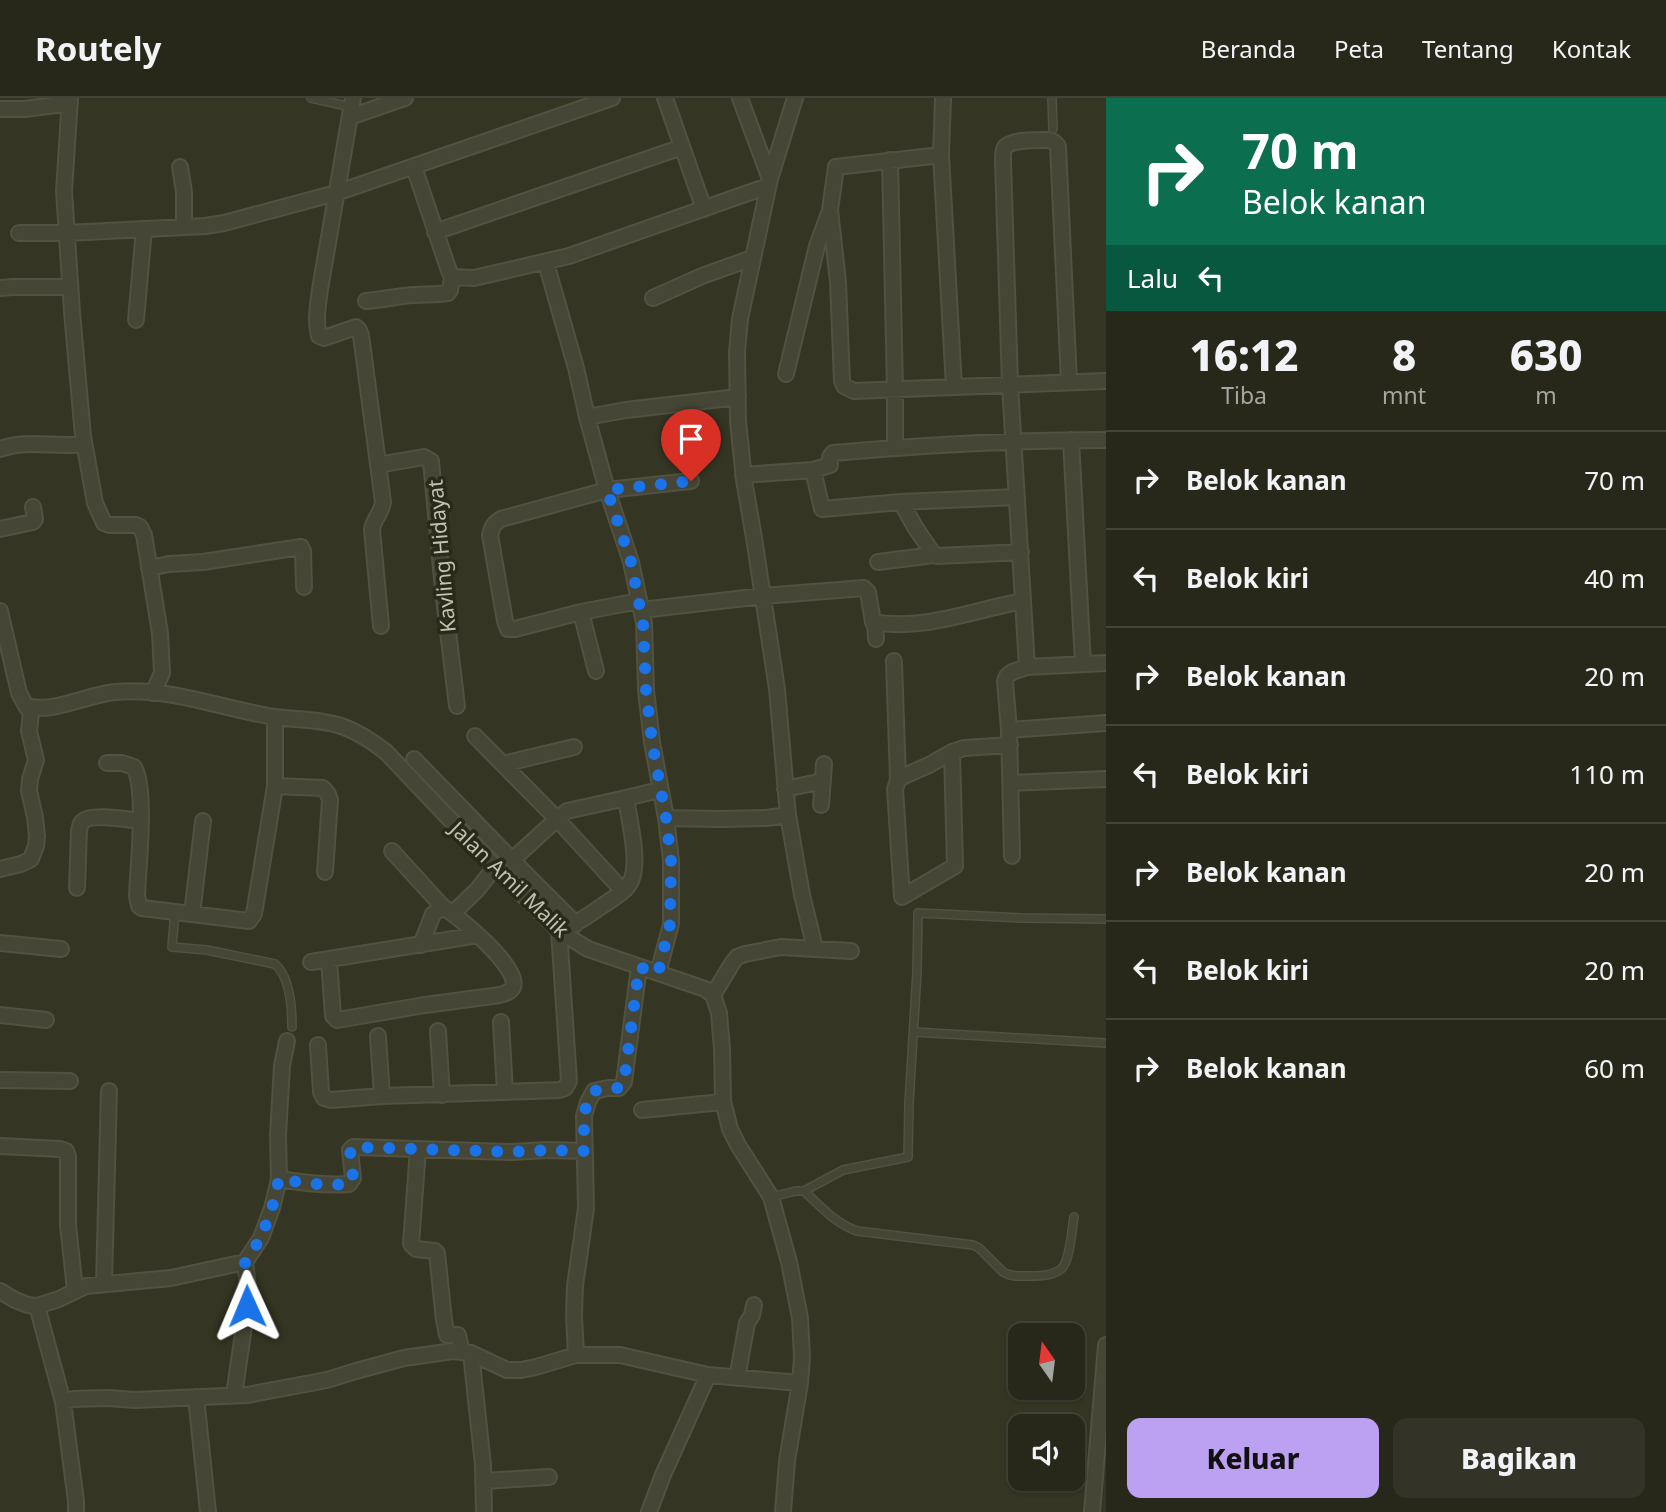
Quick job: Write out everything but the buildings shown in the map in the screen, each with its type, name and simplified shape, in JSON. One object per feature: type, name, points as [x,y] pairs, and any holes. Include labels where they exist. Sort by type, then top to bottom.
[{"type":"street","points":[[381,626],[372,524],[381,511],[383,502],[361,335],[359,330],[352,327],[324,338],[319,336],[317,311],[351,107],[405,98]]},
{"type":"street","points":[[19,233],[184,228],[224,223],[336,193],[612,98]]},
{"type":"street","points":[[665,98],[704,209]]},
{"type":"street","points":[[740,98],[769,183]]},
{"type":"street","points":[[794,98],[769,183],[740,318],[737,352],[738,397],[743,475],[777,689],[788,815],[802,895],[815,948]]},
{"type":"street","points":[[943,98],[941,155],[954,387]]},
{"type":"street","points":[[0,109],[26,109],[70,100],[64,191],[84,444],[95,503],[104,523],[136,525],[144,535],[160,634],[162,673],[153,693]]},
{"type":"street","points":[[1027,667],[1010,384],[1003,150],[1012,142],[1049,140],[1058,146],[1069,382]]},
{"type":"street","points":[[435,232],[682,147]]},
{"type":"street","points":[[786,374],[817,246],[830,210],[836,167],[941,155]]},
{"type":"street","points":[[890,160],[895,447]]},
{"type":"street","points":[[180,167],[184,192],[184,228]]},
{"type":"street","points":[[366,301],[409,295],[438,295],[450,290],[452,277],[414,167]]},
{"type":"street","points":[[452,277],[474,278],[546,263],[704,209],[769,183]]},
{"type":"street","points":[[830,210],[838,282],[844,386],[854,391],[1106,381]]},
{"type":"street","points":[[136,320],[144,229]]},
{"type":"street","points":[[653,298],[752,258]]},
{"type":"street","points":[[546,263],[607,490],[625,538],[643,623],[652,742],[671,860],[670,924],[658,973]]},
{"type":"street","points":[[0,288],[70,287]]},
{"type":"street","points":[[587,417],[738,397]]},
{"type":"street","points":[[1071,440],[1083,664]]},
{"type":"street","points":[[743,475],[813,470],[830,465],[833,453],[895,447],[1106,440]]},
{"type":"street","points":[[0,449],[23,443],[57,446],[84,444]]},
{"type":"street","name":"Kavling Hidayat","points":[[378,466],[424,457],[431,461],[457,706]]},
{"type":"street","points":[[813,470],[822,509],[901,502],[1017,497]]},
{"type":"street","points":[[691,481],[607,490],[501,519],[494,524],[490,535],[508,629],[581,612],[640,605],[864,588],[868,592],[876,639]]},
{"type":"street","points":[[901,502],[934,555]]},
{"type":"street","points":[[0,529],[33,522],[33,507]]},
{"type":"street","points":[[149,568],[300,547],[303,551],[304,587]]},
{"type":"street","points":[[878,562],[934,555],[942,557],[1021,552]]},
{"type":"street","points":[[875,623],[908,625],[937,622],[1023,601]]},
{"type":"street","points":[[0,611],[19,693],[31,713],[29,731],[36,760],[29,791],[35,817],[36,846],[31,859],[0,869]]},
{"type":"street","points":[[581,612],[596,671]]},
{"type":"street","points":[[894,662],[898,780],[895,789],[902,897],[955,866],[952,752]]},
{"type":"street","points":[[1012,856],[1005,681],[1007,676],[1027,667],[1106,663]]},
{"type":"street","name":"Jalan Amil Malik","points":[[26,706],[41,708],[113,692],[138,691],[191,698],[275,717],[323,721],[344,727],[373,742],[401,768],[559,930],[588,949],[705,989],[713,995]]},
{"type":"street","points":[[107,763],[122,763],[134,767],[138,774],[141,821],[137,902],[142,908],[245,922],[252,919],[275,786],[275,717]]},
{"type":"street","points":[[898,780],[964,748],[1106,723]]},
{"type":"street","points":[[475,736],[623,891]]},
{"type":"street","points":[[502,764],[574,747]]},
{"type":"street","points":[[414,760],[576,924]]},
{"type":"street","points":[[821,805],[824,764]]},
{"type":"street","points":[[1011,783],[1106,779]]},
{"type":"street","points":[[785,789],[823,781]]},
{"type":"street","points":[[275,786],[323,788],[328,794],[330,800],[325,872]]},
{"type":"street","points":[[512,860],[567,811],[650,792]]},
{"type":"street","points":[[318,1045],[321,1092],[324,1098],[331,1100],[560,1090],[568,1085],[559,930],[576,924],[623,891],[631,882],[634,854],[626,798]]},
{"type":"street","points":[[666,818],[741,819],[788,815]]},
{"type":"street","points":[[77,888],[79,831],[84,820],[104,817],[141,821]]},
{"type":"street","points":[[192,914],[203,821]]},
{"type":"street","points":[[329,960],[334,1016],[337,1020],[500,995],[514,986],[511,971],[392,851]]},
{"type":"street","points":[[421,945],[433,914],[448,910],[477,890],[495,867]]},
{"type":"street","points":[[311,962],[478,935]]},
{"type":"street","points":[[0,943],[61,949]]},
{"type":"street","points":[[783,1512],[787,1461],[800,1384],[800,1318],[789,1262],[771,1197],[730,1129],[723,1101],[719,1013],[713,995],[737,957],[757,950],[780,947],[851,951]]},
{"type":"street","points":[[576,1355],[575,1286],[586,1208],[584,1116],[587,1102],[594,1091],[619,1088],[624,1082],[639,967]]},
{"type":"street","points":[[0,1015],[46,1020]]},
{"type":"street","points":[[501,1022],[505,1092]]},
{"type":"street","points":[[438,1031],[442,1094]]},
{"type":"street","points":[[234,1395],[247,1306],[245,1262],[261,1238],[279,1179],[278,1121],[282,1066],[289,1034]]},
{"type":"street","points":[[378,1037],[382,1096]]},
{"type":"street","points":[[0,1080],[70,1081]]},
{"type":"street","points":[[104,1283],[109,1091]]},
{"type":"street","points":[[642,1110],[723,1101]]},
{"type":"street","points":[[0,1146],[66,1151],[68,1225],[75,1290]]},
{"type":"street","points":[[279,1179],[310,1184],[349,1184],[353,1178],[352,1147],[512,1152],[584,1151]]},
{"type":"street","points":[[418,1149],[411,1244],[416,1249],[437,1253],[447,1335],[458,1335],[466,1353],[483,1481],[484,1512]]},
{"type":"street","points":[[0,1291],[27,1305],[37,1306],[86,1286],[160,1279],[245,1262]]},
{"type":"street","points":[[737,1378],[747,1323],[754,1305]]},
{"type":"street","points":[[37,1306],[63,1402],[76,1512]]},
{"type":"street","points":[[1091,1512],[1106,1345]]},
{"type":"street","points":[[63,1402],[73,1399],[135,1400],[261,1392],[327,1380],[404,1358],[453,1351],[466,1353],[507,1370],[521,1370],[576,1355],[620,1355],[708,1375],[800,1384]]},
{"type":"street","points":[[649,1512],[708,1375]]},
{"type":"street","points":[[196,1397],[208,1512]]},
{"type":"street","points":[[483,1481],[549,1477]]},
{"type":"lane","points":[[311,98],[351,107]]},
{"type":"lane","points":[[1052,98],[1053,130]]},
{"type":"lane","points":[[175,912],[172,947],[207,950],[279,967],[291,1005],[289,1034]]},
{"type":"lane","points":[[771,1197],[804,1191],[843,1170],[908,1157],[918,913],[1106,919]]},
{"type":"lane","points":[[914,1032],[1106,1043]]},
{"type":"lane","points":[[804,1191],[843,1226],[857,1231],[973,1245],[1007,1275],[1016,1276],[1050,1275],[1062,1269],[1066,1262],[1074,1217]]},
{"type":"route","points":[[247,1306],[245,1262],[261,1238],[279,1179],[310,1184],[349,1184],[353,1181],[352,1147],[512,1152],[584,1151],[584,1116],[587,1102],[594,1091],[619,1088],[624,1082],[639,967],[658,973],[670,924],[671,860],[652,742],[643,623],[625,538],[607,490],[691,481]]}]
